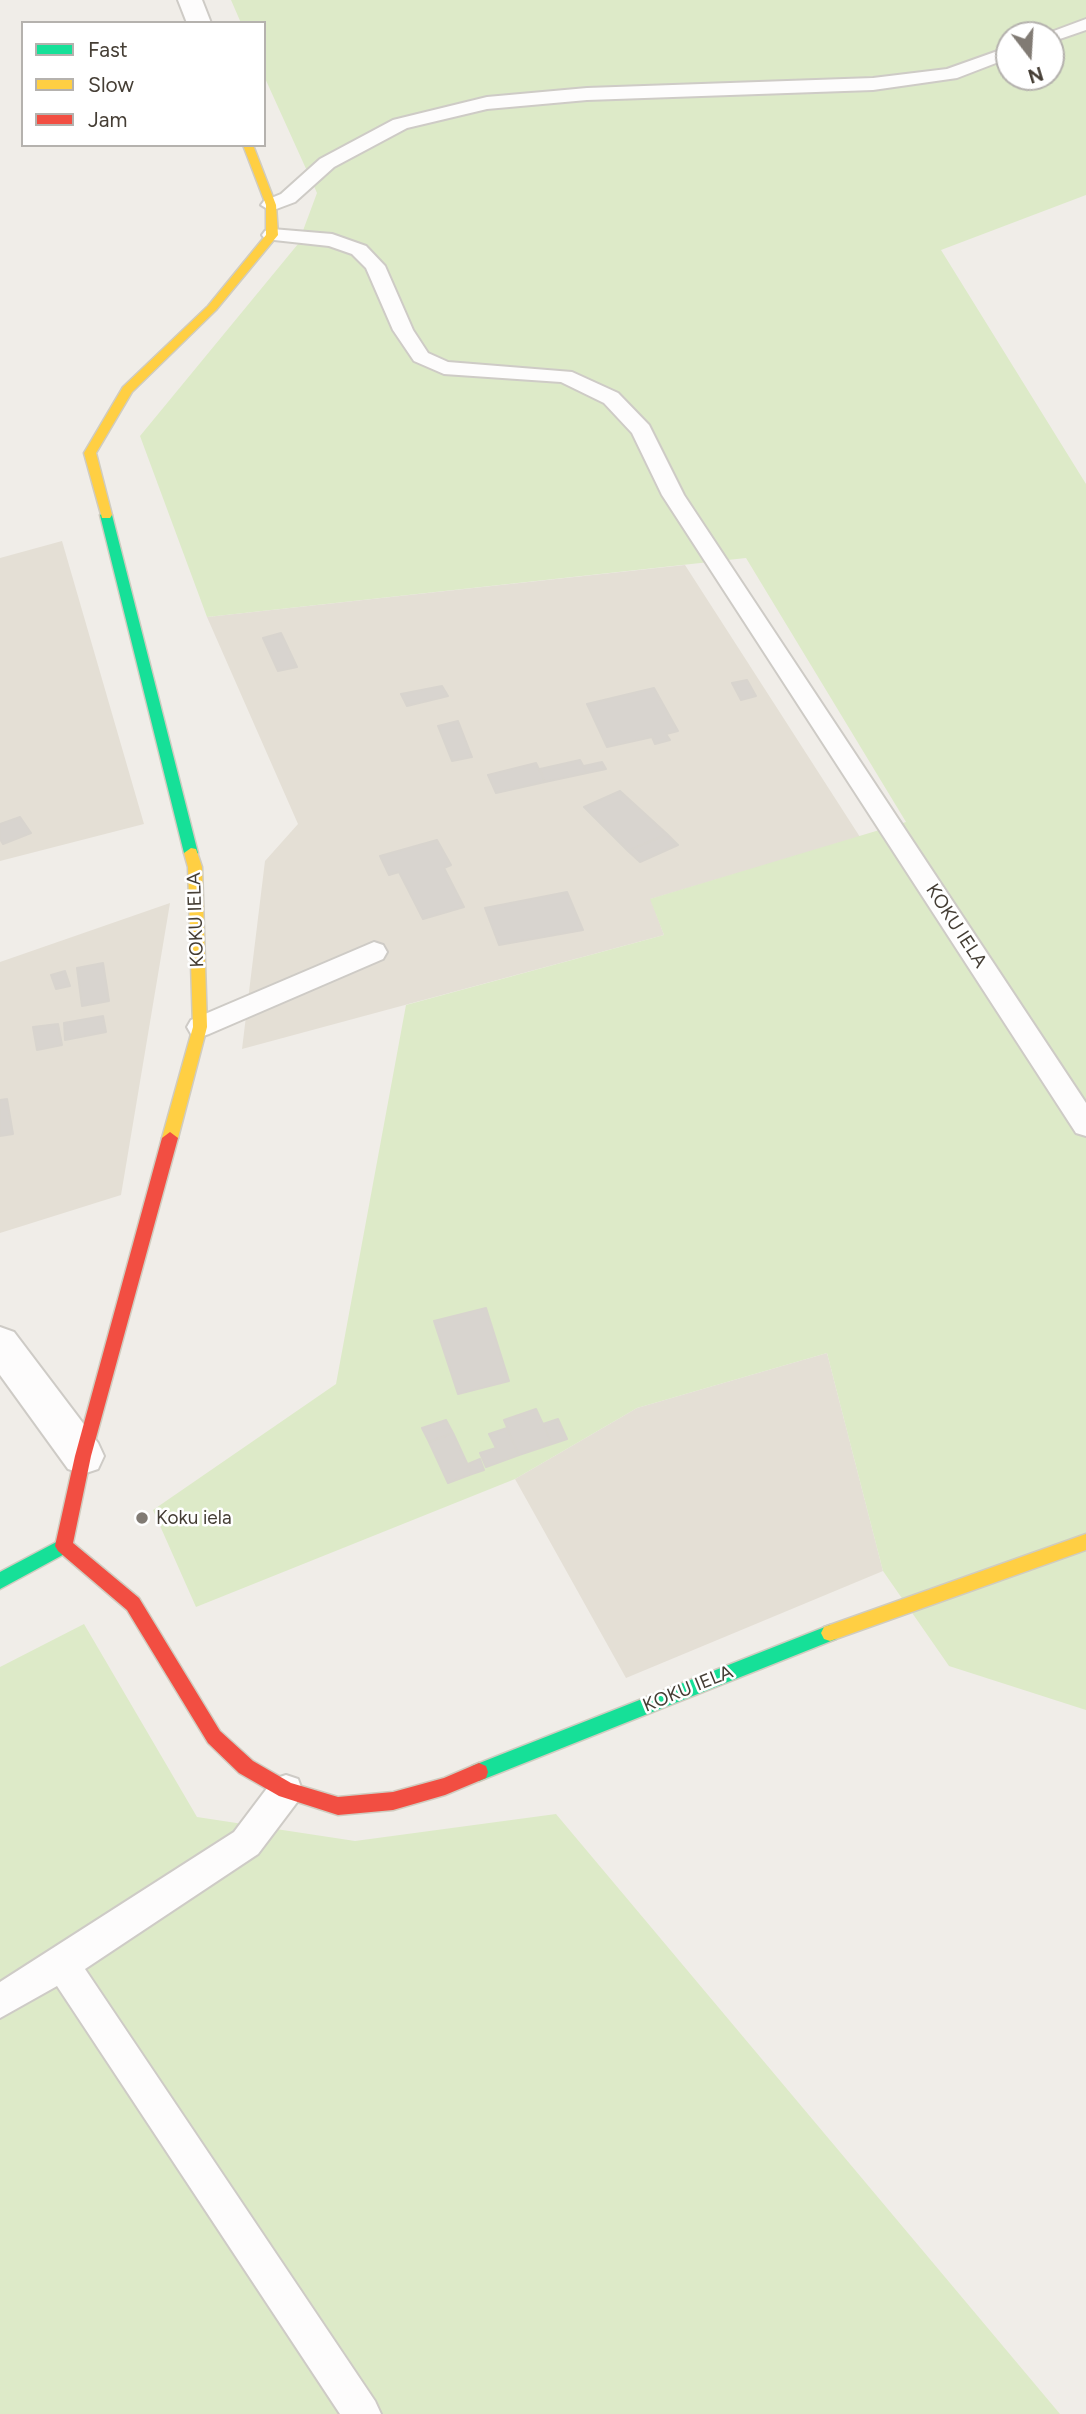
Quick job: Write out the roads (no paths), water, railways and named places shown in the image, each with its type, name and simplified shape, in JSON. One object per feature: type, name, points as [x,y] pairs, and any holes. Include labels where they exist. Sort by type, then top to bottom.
[{"type":"street","points":[[190,0],[199,21]]},
{"type":"street","points":[[249,147],[271,205],[272,234]]},
{"type":"street","name":"KOKU IELA","points":[[272,234],[212,308],[127,390],[90,453],[195,867],[200,1027],[83,1456],[64,1546],[133,1604],[214,1737],[246,1767],[286,1790],[338,1806],[393,1801],[445,1786],[835,1631],[1086,1542]]},
{"type":"street","points":[[0,1344],[83,1456]]},
{"type":"street","points":[[0,1581],[64,1546]]},
{"type":"lane","points":[[1065,32],[1086,24]]},
{"type":"lane","points":[[271,205],[288,198],[327,163],[400,124],[487,103],[587,94],[873,84],[950,74],[995,57]]},
{"type":"lane","name":"KOKU IELA","points":[[272,234],[332,240],[359,250],[375,265],[403,330],[421,357],[444,368],[565,376],[611,398],[641,430],[673,495],[1086,1125]]},
{"type":"lane","points":[[200,1027],[373,952]]},
{"type":"lane","points":[[0,2001],[62,1964],[246,1843],[286,1790]]},
{"type":"lane","points":[[62,1964],[362,2414]]},
{"type":"place","name":"Koku iela","points":[[142,1518]]}]
